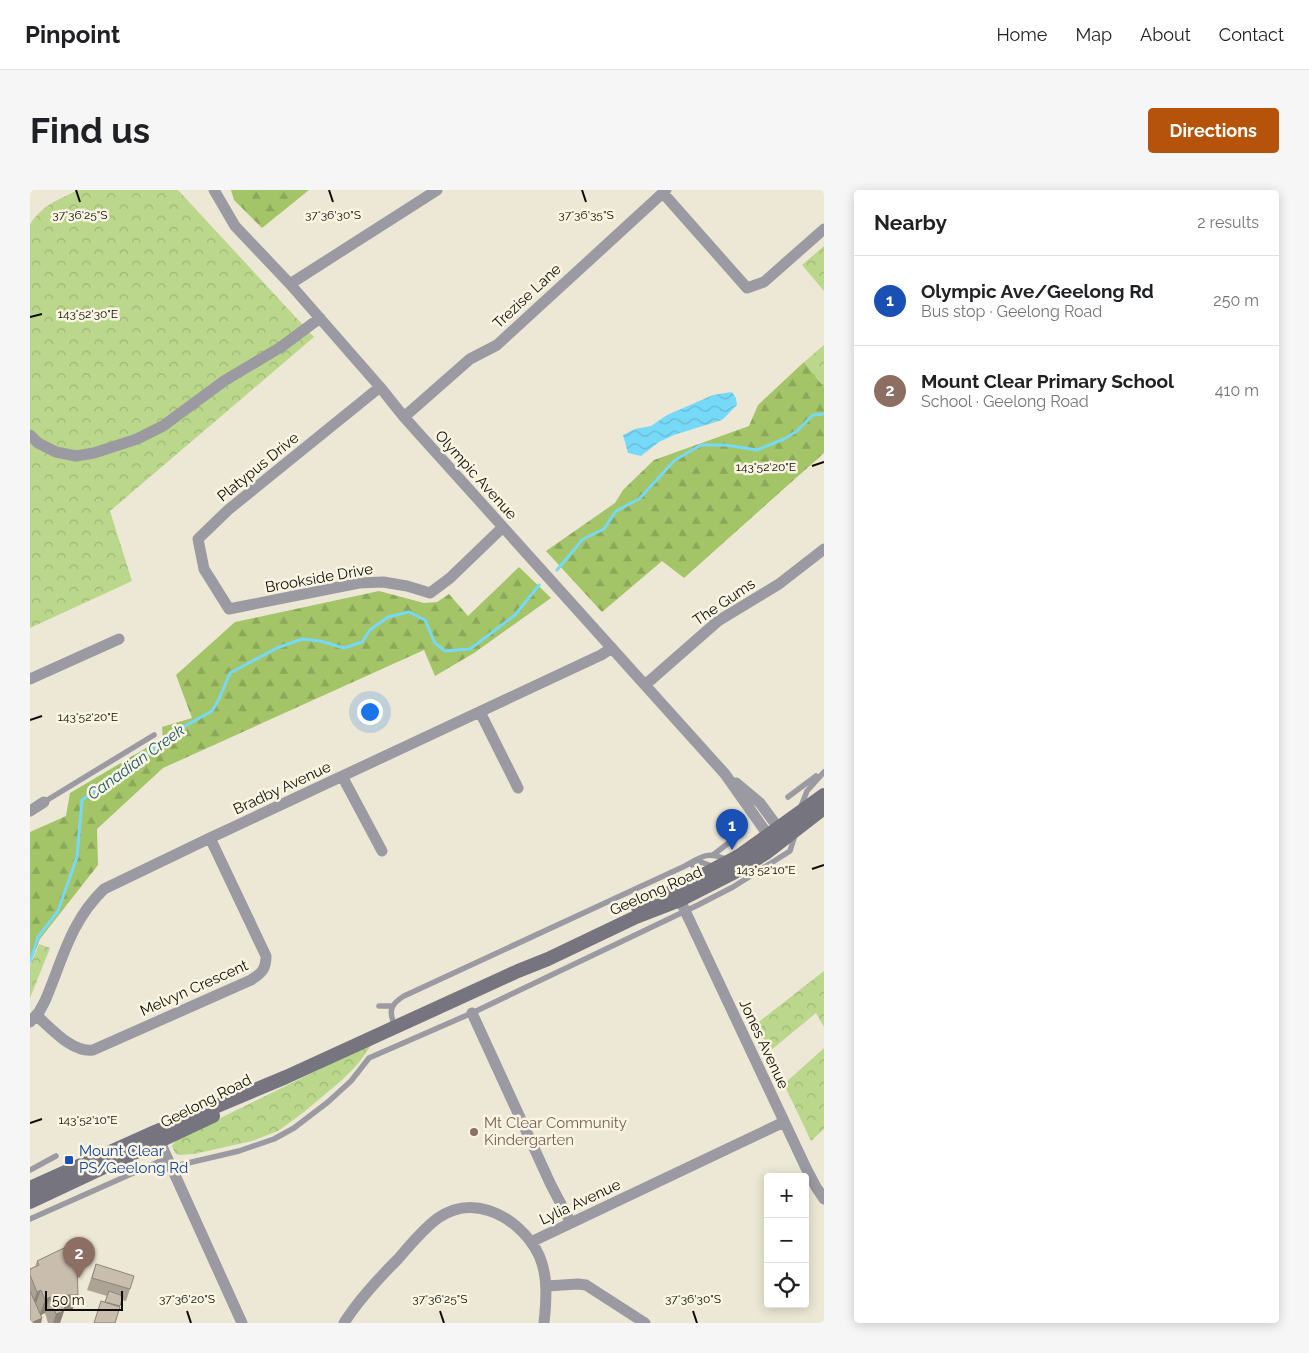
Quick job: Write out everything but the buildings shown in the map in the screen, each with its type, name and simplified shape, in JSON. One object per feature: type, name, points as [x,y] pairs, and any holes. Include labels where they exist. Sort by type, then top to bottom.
[{"type":"main road","name":"Geelong Road","points":[[30,1188],[234,1106],[286,1077],[548,959],[636,917],[680,900],[723,866],[756,860],[781,835],[799,813],[824,795]]},
{"type":"main road","name":"Geelong Road","points":[[781,835],[823,811]]},
{"type":"main road","name":"Geelong Road","points":[[30,1202],[157,1137]]},
{"type":"street","name":"Olympic Avenue","points":[[214,190],[235,226],[290,284],[404,417],[502,527],[781,835]]},
{"type":"street","points":[[290,284],[437,190]]},
{"type":"street","points":[[664,191],[747,288],[764,282],[824,229]]},
{"type":"street","name":"Trezise Lane","points":[[404,417],[470,359],[497,345],[664,191]]},
{"type":"street","points":[[30,434],[38,443],[56,452],[76,456],[94,453],[137,439],[163,426],[224,381],[281,347],[320,318]]},
{"type":"street","name":"Platypus Drive","points":[[216,588],[204,568],[198,539],[228,510],[380,387]]},
{"type":"street","name":"Brookside Drive","points":[[216,588],[229,609],[359,583],[383,582],[407,586],[430,593],[450,578],[502,527]]},
{"type":"street","name":"The Gums","points":[[645,685],[718,621],[779,584],[824,549]]},
{"type":"street","points":[[30,679],[119,639]]},
{"type":"street","name":"Bradby Avenue","points":[[33,1018],[45,1001],[73,930],[90,903],[104,889],[601,655],[612,648]]},
{"type":"street","points":[[480,712],[518,788]]},
{"type":"street","points":[[342,776],[382,851]]},
{"type":"street","points":[[30,811],[44,802]]},
{"type":"street","name":"Melvyn Crescent","points":[[33,1018],[76,1047],[84,1050],[93,1050],[251,980],[260,974],[266,966],[266,956],[210,838]]},
{"type":"street","name":"Jones Avenue","points":[[680,900],[784,1122],[816,1187],[824,1199]]},
{"type":"street","points":[[472,1012],[551,1185],[571,1223]]},
{"type":"street","name":"Lylia Avenue","points":[[344,1323],[356,1304],[388,1269],[425,1230],[438,1218],[448,1213],[467,1208],[487,1209],[510,1220],[531,1242],[784,1122]]},
{"type":"street","points":[[157,1137],[242,1323]]},
{"type":"street","points":[[531,1242],[540,1258],[546,1286],[547,1299],[544,1323]]},
{"type":"street","points":[[546,1286],[578,1284],[590,1287],[645,1323]]},
{"type":"lane","points":[[44,802],[154,735]]},
{"type":"lane","points":[[788,797],[824,771]]},
{"type":"lane","points":[[799,813],[807,790],[824,771]]},
{"type":"lane","points":[[30,1219],[169,1162],[239,1152],[274,1139],[294,1128],[328,1102],[351,1081],[370,1058],[472,1012],[680,900],[733,886],[790,851],[793,846],[781,835]]},
{"type":"lane","points":[[723,866],[735,838]]},
{"type":"lane","name":"Geelong Road","points":[[392,1006],[404,996],[705,855],[723,866]]},
{"type":"lane","name":"Geelong Road","points":[[685,866],[701,862],[723,866]]},
{"type":"lane","points":[[379,1006],[392,1006],[391,1015],[395,1027]]},
{"type":"lane","points":[[30,1170],[56,1156]]},
{"type":"green space","points":[[78,190],[178,190],[314,337],[110,511],[132,581],[30,628],[30,224],[46,207]]},
{"type":"green space","points":[[231,190],[309,190],[262,228],[234,200]]},
{"type":"green space","points":[[824,246],[824,291],[802,265]]},
{"type":"green space","points":[[824,345],[824,387],[804,362]]},
{"type":"green space","points":[[804,362],[824,387],[824,453],[684,578],[662,561],[602,612],[546,551],[615,503],[623,490],[654,460],[749,426],[758,405]]},
{"type":"green space","points":[[519,567],[551,598],[474,653],[435,676],[424,650],[163,768],[97,829],[98,865],[40,939],[30,964],[30,832],[66,816],[70,793],[163,738],[162,727],[192,718],[176,675],[235,622],[379,591],[424,603],[437,602],[449,594],[468,616]]},
{"type":"green space","points":[[39,944],[50,948],[30,998],[30,966]]},
{"type":"green space","points":[[824,971],[824,1027],[816,1013],[770,1051],[756,1024]]},
{"type":"green space","points":[[373,1043],[357,1065],[342,1080],[278,1131],[252,1141],[194,1154],[179,1155],[175,1153],[172,1146],[176,1140]]},
{"type":"green space","points":[[824,1048],[824,1129],[811,1141],[784,1084]]},
{"type":"water","points":[[732,392],[736,398],[737,405],[722,420],[674,435],[659,442],[641,456],[628,453],[623,435],[635,429],[651,426],[667,415],[713,395]]},
{"type":"waterway","name":"Canadian Creek","points":[[557,570],[583,539],[604,529],[616,511],[639,499],[675,460],[701,445],[725,445],[757,450],[784,439],[797,431],[813,415],[824,414]]},
{"type":"waterway","name":"Canadian Creek","points":[[30,962],[38,937],[58,911],[77,857],[82,800],[129,771],[169,735],[212,711],[230,673],[277,648],[302,639],[320,641],[344,648],[362,642],[370,630],[388,617],[409,612],[425,620],[435,643],[445,651],[470,649],[515,615],[539,585]]},
{"type":"place","name":"Olympic Ave/Geelong Rd","points":[[732,850]]},
{"type":"place","name":"Mt Clear Community Kindergarten","points":[[474,1132]]},
{"type":"place","name":"Mount Clear PS/Geelong Rd","points":[[69,1160]]},
{"type":"place","name":"Mount Clear Primary School","points":[[79,1278]]}]
